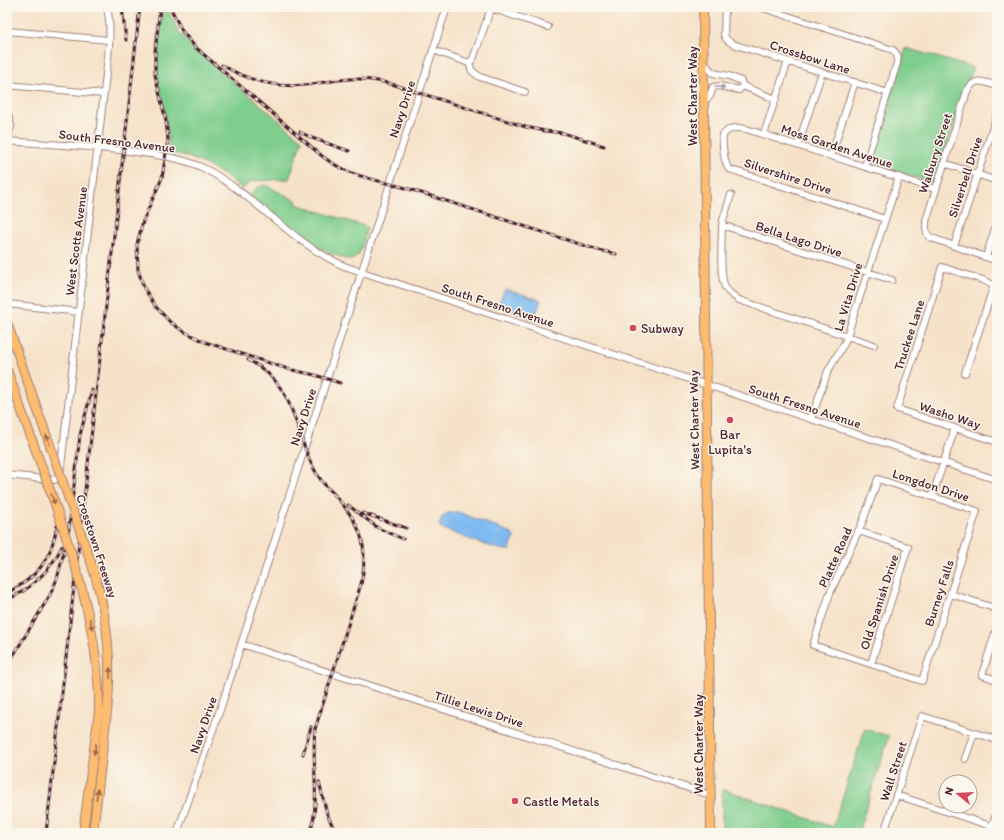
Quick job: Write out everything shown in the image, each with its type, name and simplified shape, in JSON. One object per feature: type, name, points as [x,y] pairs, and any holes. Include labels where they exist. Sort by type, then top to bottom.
[{"type":"highway","name":"West Charter Way","points":[[703,7],[711,833]]},
{"type":"highway","name":"Crosstown Freeway","points":[[7,323],[92,562],[106,621],[110,682],[103,711],[83,833]]},
{"type":"highway","name":"Crosstown Freeway","points":[[7,370],[65,533],[82,587],[96,650],[103,711],[93,833]]},
{"type":"street","name":"West Scotts Avenue","points":[[7,475],[53,480],[59,477],[110,40],[110,19],[107,7]]},
{"type":"street","name":"Navy Drive","points":[[177,833],[241,644],[447,7]]},
{"type":"street","name":"Crossbow Lane","points":[[725,7],[724,35],[727,40],[733,44],[888,93]]},
{"type":"street","points":[[760,7],[893,50],[898,55],[897,63],[865,166]]},
{"type":"street","points":[[469,63],[474,59],[490,11],[494,9],[548,27]]},
{"type":"street","points":[[7,31],[110,40]]},
{"type":"street","points":[[433,50],[469,63],[472,71],[480,77],[525,92]]},
{"type":"street","points":[[764,134],[788,61]]},
{"type":"street","points":[[704,63],[713,73],[729,76],[741,81],[743,86],[776,98]]},
{"type":"street","points":[[798,145],[822,72]]},
{"type":"street","name":"Walbury Street","points":[[954,246],[928,236],[926,221],[935,189],[970,85],[976,81],[982,81],[997,86]]},
{"type":"street","points":[[831,156],[855,82]]},
{"type":"street","points":[[7,85],[104,94]]},
{"type":"street","points":[[705,101],[710,96],[713,86],[739,90],[743,86]]},
{"type":"street","points":[[7,111],[11,126],[7,140]]},
{"type":"street","name":"Silverbell Drive","points":[[954,246],[997,115]]},
{"type":"street","name":"Moss Garden Avenue","points":[[731,128],[738,127],[764,134],[935,189]]},
{"type":"street","name":"Silvershire Drive","points":[[731,128],[723,135],[722,138],[726,167],[729,169],[885,219]]},
{"type":"street","name":"South Fresno Avenue","points":[[7,140],[98,148],[167,157],[190,162],[207,170],[237,190],[311,248],[328,259],[361,272],[997,480]]},
{"type":"street","points":[[944,163],[997,181]]},
{"type":"street","name":"La Vita Drive","points":[[811,419],[827,372],[846,342],[867,272],[899,177]]},
{"type":"street","points":[[731,195],[722,226],[723,278],[725,287],[730,293],[739,300],[874,344]]},
{"type":"street","points":[[986,257],[997,222]]},
{"type":"street","name":"Bella Lago Drive","points":[[722,226],[892,280]]},
{"type":"street","points":[[954,246],[997,261]]},
{"type":"street","name":"Truckee Lane","points":[[896,409],[942,267],[983,280],[995,286]]},
{"type":"street","points":[[966,372],[995,286]]},
{"type":"street","points":[[7,304],[79,312]]},
{"type":"street","name":"Washo Way","points":[[896,409],[997,442]]},
{"type":"street","points":[[932,497],[955,428]]},
{"type":"street","name":"Longdon Drive","points":[[878,479],[977,511]]},
{"type":"street","name":"Platte Road","points":[[871,664],[813,645],[833,586],[870,506],[878,479]]},
{"type":"street","name":"Burney Falls","points":[[871,664],[922,681],[977,511]]},
{"type":"street","name":"Old Spanish Drive","points":[[858,531],[908,548],[871,664]]},
{"type":"street","points":[[950,594],[997,609]]},
{"type":"street","points":[[997,627],[982,675],[997,680]]},
{"type":"street","name":"Tillie Lewis Drive","points":[[241,644],[710,796]]},
{"type":"street","name":"Wall Street","points":[[884,833],[922,716],[974,733]]},
{"type":"street","points":[[966,759],[974,733],[997,740]]},
{"type":"street","points":[[896,795],[995,827],[997,811]]},
{"type":"green space","points":[[163,7],[165,7],[169,12],[179,32],[194,48],[302,140],[289,179],[252,181],[242,189],[231,179],[200,162],[183,155],[170,153],[163,102],[157,74],[158,41]]},
{"type":"green space","points":[[906,48],[973,68],[934,183],[870,163]]},
{"type":"green space","points":[[265,185],[297,201],[296,204],[367,227],[360,252],[354,259],[350,260],[335,255],[309,242],[250,196],[256,188]]},
{"type":"green space","points":[[865,729],[889,736],[858,833],[722,833],[722,789],[833,827]]},
{"type":"water","points":[[505,289],[541,300],[534,320],[498,306]]},
{"type":"water","points":[[458,512],[509,532],[514,538],[510,550],[495,548],[441,528],[439,525],[443,516],[448,513]]},
{"type":"railway","points":[[122,7],[126,40]]},
{"type":"railway","points":[[46,833],[140,7]]},
{"type":"railway","points":[[160,7],[155,53],[155,75],[166,121],[168,140],[162,178],[143,221],[137,244],[138,270],[144,288],[156,307],[170,322],[183,331],[205,342],[288,369],[315,375],[340,383]]},
{"type":"railway","points":[[170,7],[182,31],[195,47],[322,156],[342,169],[598,250],[616,254]]},
{"type":"railway","points":[[222,65],[251,79],[272,84],[293,86],[356,79],[384,82],[526,127],[563,133],[604,146]]},
{"type":"railway","points":[[300,132],[312,138],[349,151]]},
{"type":"railway","points":[[248,360],[267,373],[281,388],[290,406],[310,461],[320,479],[334,494]]},
{"type":"railway","points":[[7,666],[50,595],[57,579],[68,536],[80,435],[92,390]]},
{"type":"railway","points":[[310,833],[315,807],[315,729],[361,584],[364,556],[363,544],[355,523],[349,512],[331,491]]},
{"type":"railway","points":[[348,505],[378,528],[403,539]]},
{"type":"railway","points":[[363,513],[406,528]]},
{"type":"railway","points":[[7,593],[27,581],[35,574],[47,558],[57,526]]},
{"type":"railway","points":[[7,600],[16,596],[39,578],[52,563],[62,546]]},
{"type":"railway","points":[[303,754],[311,727]]},
{"type":"railway","points":[[319,782],[327,814],[336,833]]},
{"type":"place","name":"Subway","points":[[633,328]]},
{"type":"place","name":"Bar Lupita's","points":[[730,420]]},
{"type":"place","name":"Castle Metals","points":[[515,801]]}]
